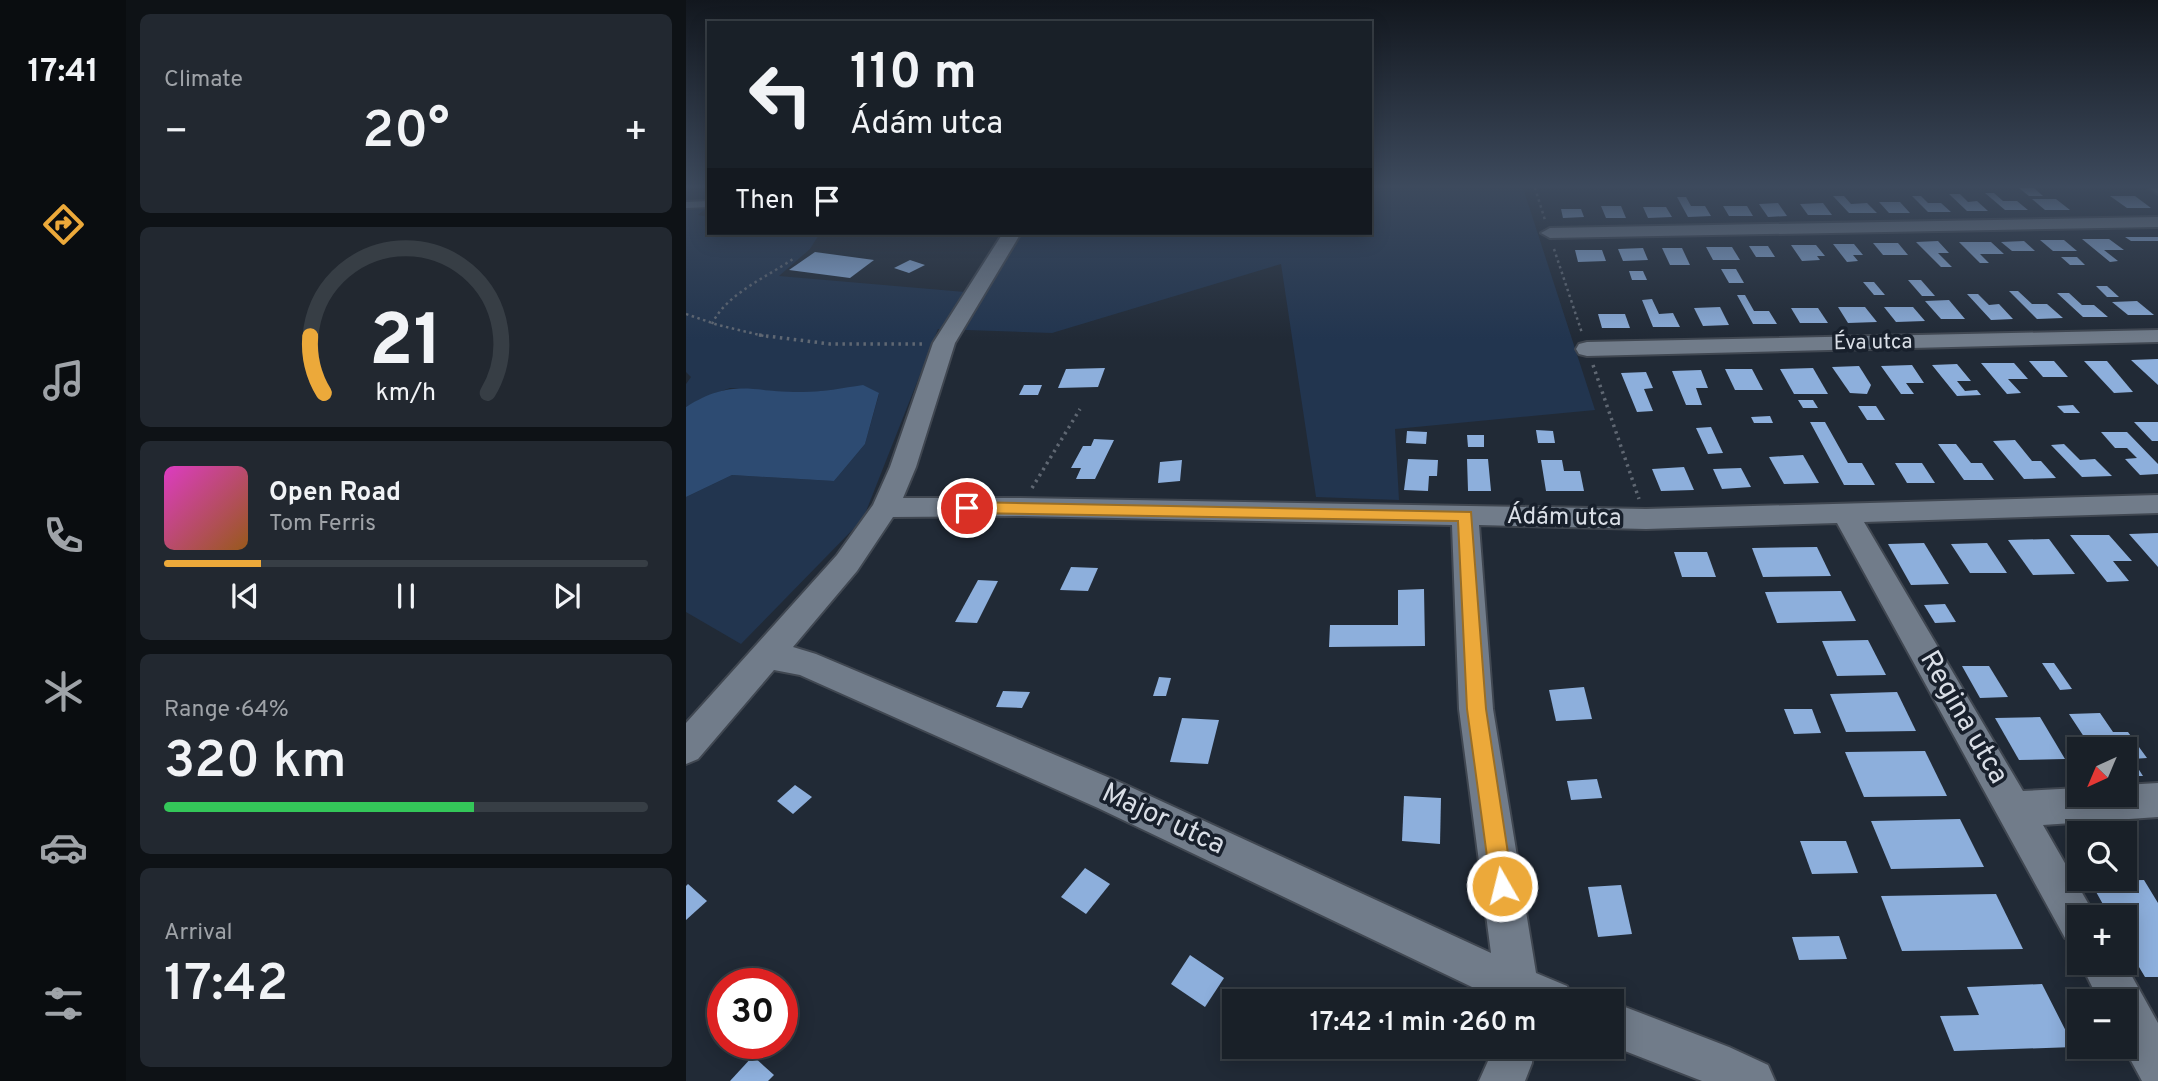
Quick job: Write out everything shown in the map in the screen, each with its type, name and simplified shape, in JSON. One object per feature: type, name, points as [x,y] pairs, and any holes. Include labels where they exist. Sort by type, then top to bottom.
[{"type":"street","points":[[686,748],[847,563],[885,508],[903,467],[944,343],[1009,238]]},
{"type":"street","name":"Éva utca","points":[[1587,349],[2158,336]]},
{"type":"street","name":"Ádám utca","points":[[885,508],[1021,507],[1646,519],[2158,504]]},
{"type":"street","name":"Regina utca","points":[[1845,513],[2068,905]]},
{"type":"street","points":[[1465,516],[1476,709],[1515,989]]},
{"type":"street","name":"Major utca","points":[[767,655],[805,663],[1111,796],[1506,989]]},
{"type":"street","points":[[2015,809],[2158,800]]},
{"type":"street","points":[[2137,1028],[2158,1066]]},
{"type":"street","points":[[1624,1029],[1729,1069],[1752,1081]]},
{"type":"street","points":[[1503,1081],[1510,1059]]},
{"type":"path","points":[[712,324],[713,317],[725,305],[793,259]]},
{"type":"path","points":[[686,314],[712,324],[816,345],[848,347],[944,343]]},
{"type":"path","points":[[1021,507],[1080,409]]},
{"type":"shaded area","points":[[686,238],[817,238],[810,249],[779,276],[965,292],[999,238],[1539,238],[1595,410],[1395,429],[1399,500],[1316,497],[1281,264],[1052,333],[938,329],[863,519],[741,644],[686,612],[686,497],[732,475],[834,481],[865,444],[879,394],[730,388],[686,407],[686,384],[691,377],[686,372]]},
{"type":"shaded area","points":[[863,385],[879,393],[865,444],[834,481],[732,475],[686,497],[686,407],[731,389],[810,392]]},
{"type":"building","points":[[2127,238],[2158,238],[2158,241],[2131,241]]},
{"type":"building","points":[[2082,239],[2109,239],[2124,250],[2104,250],[2118,261],[2110,262]]},
{"type":"building","points":[[2040,240],[2064,240],[2077,251],[2053,251]]},
{"type":"building","points":[[1938,241],[1949,253],[1938,253],[1952,267],[1941,267],[1916,242]]},
{"type":"building","points":[[2024,241],[2035,251],[2012,251],[2001,242]]},
{"type":"building","points":[[1959,242],[1991,242],[2004,254],[1980,254],[1989,263],[1980,263]]},
{"type":"building","points":[[1873,243],[1898,243],[1908,255],[1883,255]]},
{"type":"building","points":[[1833,244],[1854,244],[1863,255],[1853,255],[1858,261],[1847,262]]},
{"type":"building","points":[[1791,245],[1816,245],[1825,256],[1817,256],[1820,260],[1802,261]]},
{"type":"building","points":[[1749,246],[1768,246],[1775,257],[1756,257]]},
{"type":"building","points":[[1706,247],[1732,247],[1740,260],[1713,260]]},
{"type":"building","points":[[1643,248],[1648,260],[1623,261],[1618,249]]},
{"type":"building","points":[[1662,248],[1682,248],[1690,265],[1670,265]]},
{"type":"building","points":[[1575,250],[1602,250],[1606,261],[1578,262]]},
{"type":"building","points":[[815,252],[874,260],[850,278],[789,270]]},
{"type":"building","points":[[2061,257],[2077,257],[2085,265],[2070,265]]},
{"type":"building","points":[[910,260],[925,265],[909,273],[894,268]]},
{"type":"building","points":[[1721,269],[1736,269],[1744,283],[1729,283]]},
{"type":"building","points":[[1629,271],[1643,271],[1647,280],[1632,280]]},
{"type":"building","points":[[1908,280],[1921,280],[1935,296],[1922,296]]},
{"type":"building","points":[[1863,282],[1874,282],[1885,295],[1874,295]]},
{"type":"building","points":[[2096,286],[2107,286],[2119,297],[2107,297]]},
{"type":"building","points":[[2009,291],[2018,291],[2032,304],[2047,304],[2063,318],[2037,319]]},
{"type":"building","points":[[2057,293],[2069,293],[2082,305],[2094,305],[2108,317],[2083,317]]},
{"type":"building","points":[[1967,294],[1978,294],[1989,305],[1999,304],[2013,319],[1991,320]]},
{"type":"building","points":[[1737,295],[1745,295],[1754,311],[1769,311],[1777,324],[1753,324]]},
{"type":"building","points":[[1652,299],[1659,314],[1673,313],[1680,327],[1653,327],[1642,300]]},
{"type":"building","points":[[1949,300],[1965,319],[1941,319],[1925,301]]},
{"type":"building","points":[[2137,301],[2154,315],[2128,315],[2112,302]]},
{"type":"building","points":[[1720,307],[1729,325],[1703,326],[1694,308]]},
{"type":"building","points":[[1838,307],[1865,307],[1877,322],[1848,323]]},
{"type":"building","points":[[1884,307],[1913,307],[1925,321],[1896,322]]},
{"type":"building","points":[[1791,308],[1818,308],[1828,323],[1800,323]]},
{"type":"building","points":[[1598,314],[1625,314],[1630,328],[1602,328]]},
{"type":"building","points":[[2158,359],[2158,385],[2131,360]]},
{"type":"building","points":[[2029,361],[2054,361],[2068,377],[2043,377]]},
{"type":"building","points":[[2084,361],[2107,361],[2133,392],[2114,393]]},
{"type":"building","points":[[1981,363],[2014,363],[2028,379],[2008,379],[2021,393],[2007,394]]},
{"type":"building","points":[[1957,364],[1971,381],[1957,381],[1965,391],[1977,390],[1981,395],[1957,396],[1932,365]]},
{"type":"building","points":[[1912,365],[1924,383],[1906,383],[1914,394],[1901,394],[1881,366]]},
{"type":"building","points":[[1859,366],[1871,385],[1867,394],[1850,393],[1832,367]]},
{"type":"building","points":[[1105,368],[1098,387],[1058,388],[1066,369]]},
{"type":"building","points":[[1813,368],[1828,394],[1794,394],[1780,369]]},
{"type":"building","points":[[1725,369],[1752,369],[1763,390],[1735,390]]},
{"type":"building","points":[[1701,370],[1708,388],[1696,388],[1702,405],[1686,405],[1672,371]]},
{"type":"building","points":[[1646,372],[1653,388],[1644,389],[1653,411],[1637,412],[1621,373]]},
{"type":"building","points":[[1024,385],[1042,385],[1038,395],[1019,395]]},
{"type":"building","points":[[1798,400],[1813,400],[1818,408],[1803,408]]},
{"type":"building","points":[[2073,405],[2080,413],[2064,413],[2057,406]]},
{"type":"building","points":[[1858,406],[1876,406],[1885,420],[1867,420]]},
{"type":"building","points":[[1770,416],[1773,423],[1754,423],[1751,417]]},
{"type":"building","points":[[1810,422],[1825,422],[1848,463],[1862,463],[1875,485],[1844,485]]},
{"type":"building","points":[[2134,422],[2158,422],[2158,441],[2152,441]]},
{"type":"building","points":[[1711,427],[1723,453],[1708,454],[1696,428]]},
{"type":"building","points":[[1536,430],[1553,431],[1555,443],[1538,443]]},
{"type":"building","points":[[1407,431],[1427,432],[1426,444],[1406,443]]},
{"type":"building","points":[[2101,432],[2127,432],[2158,464],[2158,474],[2140,475],[2125,459],[2137,458],[2127,448],[2115,448]]},
{"type":"building","points":[[1467,435],[1484,435],[1484,447],[1468,447]]},
{"type":"building","points":[[1094,439],[1114,440],[1095,479],[1076,479],[1081,468],[1071,468],[1083,446],[1091,446]]},
{"type":"building","points":[[2015,440],[2032,461],[2041,461],[2056,478],[2024,479],[1993,441]]},
{"type":"building","points":[[1938,444],[1956,444],[1971,463],[1982,463],[1994,480],[1964,480]]},
{"type":"building","points":[[2064,444],[2080,460],[2095,459],[2112,476],[2082,477],[2051,445]]},
{"type":"building","points":[[1803,455],[1819,483],[1784,484],[1769,457]]},
{"type":"building","points":[[1408,459],[1438,460],[1437,476],[1429,476],[1428,491],[1404,490]]},
{"type":"building","points":[[1467,459],[1488,459],[1491,491],[1468,491]]},
{"type":"building","points":[[1182,460],[1180,481],[1158,483],[1160,462]]},
{"type":"building","points":[[1541,460],[1562,460],[1564,471],[1580,471],[1584,491],[1546,491]]},
{"type":"building","points":[[1895,463],[1922,463],[1935,483],[1907,483]]},
{"type":"building","points":[[1684,467],[1694,490],[1661,491],[1652,469]]},
{"type":"building","points":[[1741,468],[1751,487],[1722,489],[1713,469]]},
{"type":"building","points":[[2158,533],[2158,567],[2129,534]]},
{"type":"building","points":[[2070,535],[2109,535],[2132,561],[2113,561],[2129,581],[2107,582]]},
{"type":"building","points":[[2049,539],[2075,574],[2033,575],[2008,540]]},
{"type":"building","points":[[1924,543],[1949,584],[1911,585],[1888,544]]},
{"type":"building","points":[[1987,543],[2007,573],[1970,573],[1951,544]]},
{"type":"building","points":[[1817,547],[1831,576],[1763,577],[1752,548]]},
{"type":"building","points":[[1674,552],[1707,552],[1716,577],[1682,577]]},
{"type":"building","points":[[1071,567],[1098,568],[1088,591],[1060,590]]},
{"type":"building","points":[[978,580],[998,581],[977,623],[955,622]]},
{"type":"building","points":[[1424,589],[1425,646],[1329,647],[1330,625],[1398,625],[1398,590]]},
{"type":"building","points":[[1841,591],[1856,621],[1777,623],[1765,592]]},
{"type":"building","points":[[1945,604],[1956,622],[1935,623],[1924,605]]},
{"type":"building","points":[[1868,640],[1886,675],[1837,676],[1822,641]]},
{"type":"building","points":[[2042,663],[2054,663],[2072,689],[2060,690]]},
{"type":"building","points":[[1962,666],[1989,666],[2008,697],[1980,698]]},
{"type":"building","points":[[1159,677],[1171,678],[1166,696],[1153,696]]},
{"type":"building","points":[[1584,687],[1592,719],[1556,721],[1549,690]]},
{"type":"building","points":[[1003,691],[1030,692],[1022,708],[996,707]]},
{"type":"building","points":[[1897,692],[1916,731],[1846,732],[1830,694]]},
{"type":"building","points":[[1784,709],[1812,709],[1821,733],[1794,734]]},
{"type":"building","points":[[2100,713],[2113,732],[2128,732],[2132,737],[2084,737],[2069,714]]},
{"type":"building","points":[[2040,717],[2065,759],[2019,760],[1995,718]]},
{"type":"building","points":[[1182,718],[1219,720],[1208,764],[1170,762]]},
{"type":"building","points":[[2137,744],[2147,758],[2137,759]]},
{"type":"building","points":[[1925,751],[1947,796],[1864,797],[1845,752]]},
{"type":"building","points":[[1597,779],[1602,798],[1571,800],[1567,781]]},
{"type":"building","points":[[795,785],[812,797],[793,814],[777,801]]},
{"type":"building","points":[[1404,796],[1441,798],[1440,844],[1402,841]]},
{"type":"building","points":[[1960,819],[1984,867],[1891,869],[1871,821]]},
{"type":"building","points":[[1800,841],[1846,841],[1858,873],[1812,874]]},
{"type":"building","points":[[1085,868],[1110,884],[1086,914],[1061,897]]},
{"type":"building","points":[[2137,880],[2144,880],[2158,903],[2158,977],[2145,977],[2137,964],[2137,905],[2103,905],[2096,891],[2137,891]]},
{"type":"building","points":[[688,884],[707,901],[686,920],[686,886]]},
{"type":"building","points":[[1621,885],[1632,934],[1598,937],[1588,887]]},
{"type":"building","points":[[1996,894],[2023,949],[1902,951],[1881,896]]},
{"type":"building","points":[[1839,936],[1847,959],[1799,960],[1792,937]]},
{"type":"building","points":[[1190,955],[1224,978],[1205,1007],[1171,984]]},
{"type":"building","points":[[2042,984],[2067,1033],[2067,1047],[1954,1051],[1940,1016],[1979,1015],[1967,987]]},
{"type":"building","points":[[750,1059],[756,1059],[774,1075],[768,1081],[730,1081]]},
{"type":"route","points":[[967,508],[1465,516],[1476,709],[1502,886]]}]
